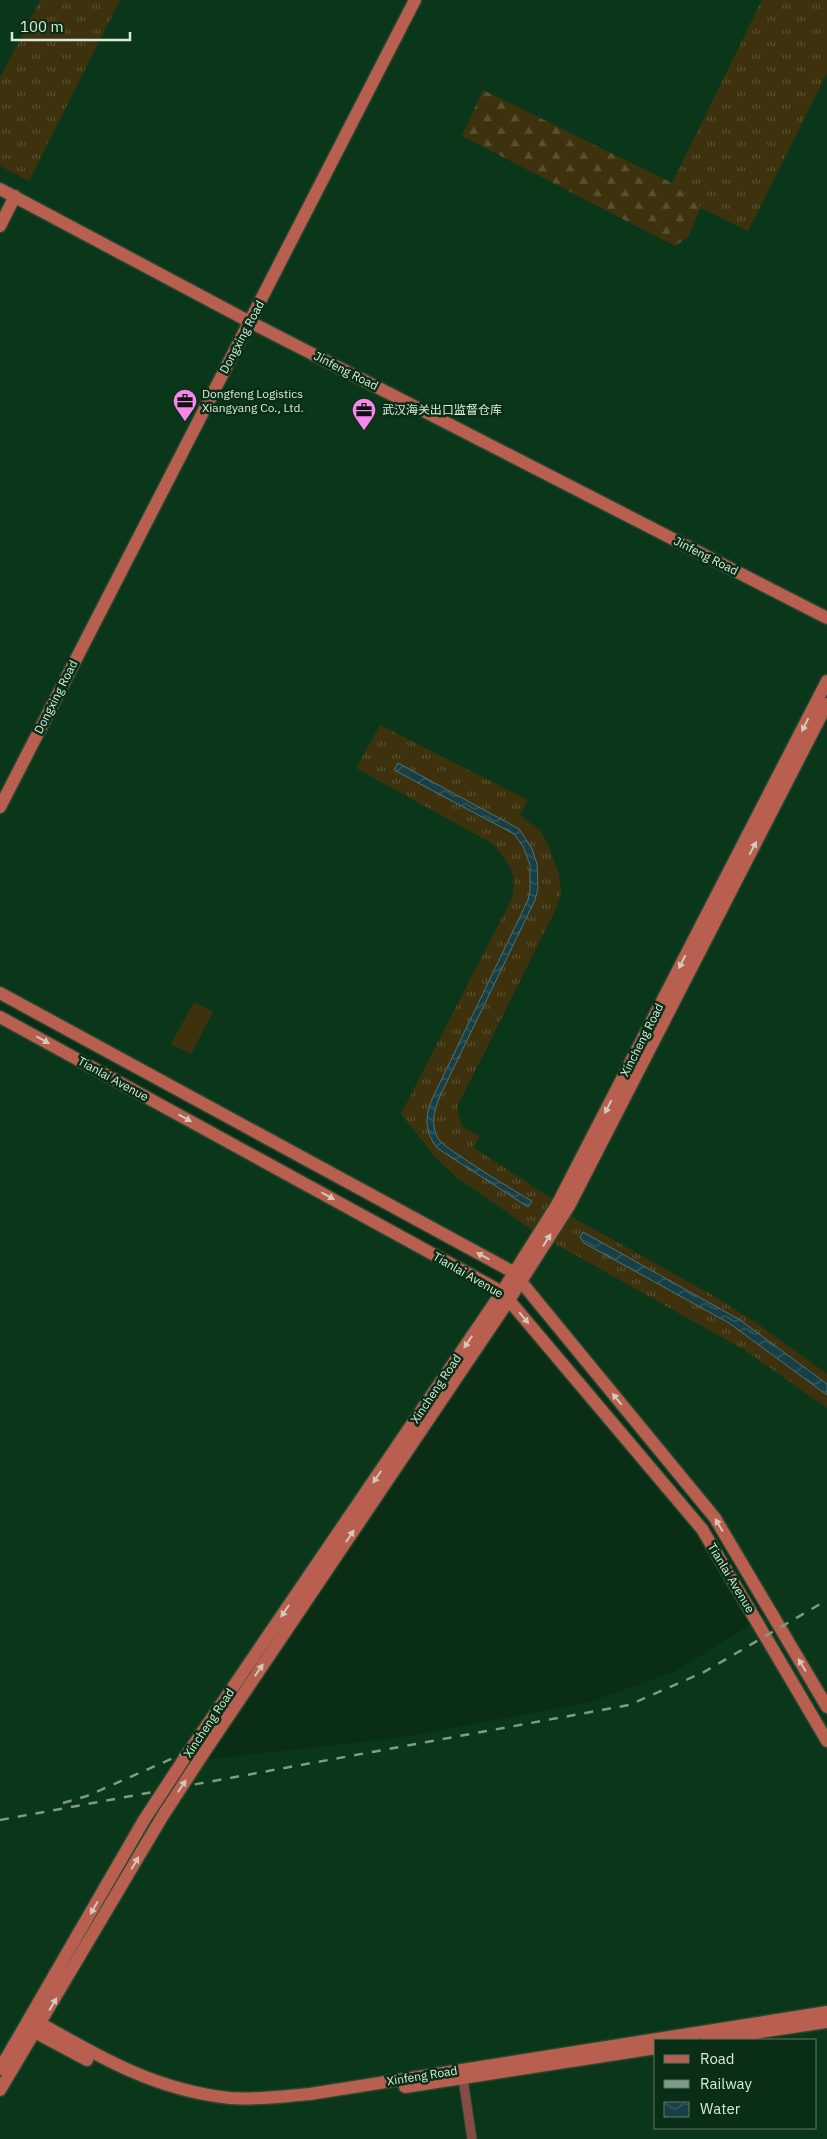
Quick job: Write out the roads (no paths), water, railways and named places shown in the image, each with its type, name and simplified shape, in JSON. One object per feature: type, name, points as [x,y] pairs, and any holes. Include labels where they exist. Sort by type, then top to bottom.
[{"type":"street","name":"Dongxing Road","points":[[0,807],[415,0]]},
{"type":"street","name":"Jinfeng Road","points":[[0,189],[9,199],[248,326],[827,624]]},
{"type":"street","points":[[0,226],[9,199]]},
{"type":"street","name":"Jinfeng Road","points":[[248,326],[827,618]]},
{"type":"street","name":"Xincheng Road","points":[[0,2069],[33,2025],[202,1754],[517,1276],[582,1159],[827,681]]},
{"type":"street","name":"Xincheng Road","points":[[517,1276],[569,1206],[827,704]]},
{"type":"street","name":"Tianlai Avenue","points":[[0,993],[517,1276],[715,1518],[827,1707]]},
{"type":"street","name":"Tianlai Avenue","points":[[0,1017],[505,1296],[702,1529],[827,1741]]},
{"type":"street","name":"Xincheng Road","points":[[0,2090],[144,1820],[182,1762],[505,1296]]},
{"type":"street","name":"Xinfeng Road","points":[[657,2039],[827,2012]]},
{"type":"street","points":[[714,2039],[827,2022]]},
{"type":"street","name":"Xinfeng Road","points":[[33,2025],[105,2061],[152,2080],[180,2089],[231,2098],[262,2098],[310,2094],[654,2039]]},
{"type":"street","name":"Xinfeng Road","points":[[33,2025],[101,2067],[150,2088],[179,2096],[228,2105],[262,2105],[463,2079],[654,2048]]},
{"type":"street","points":[[463,2079],[472,2139]]},
{"type":"water","points":[[398,763],[519,829],[532,849],[537,864],[538,888],[535,900],[440,1096],[434,1118],[436,1134],[439,1140],[467,1161],[532,1201],[528,1207],[437,1148],[429,1134],[427,1121],[432,1100],[528,900],[530,865],[523,846],[514,834],[394,770]]},
{"type":"water","points":[[583,1232],[740,1320],[827,1384],[827,1395],[729,1323],[584,1243],[580,1237]]},
{"type":"railway","points":[[0,1820],[629,1705],[704,1672],[827,1600]]},
{"type":"railway","points":[[63,1803],[87,1796],[187,1752]]},
{"type":"place","name":"Dongfeng Logistics Xiangyang Co., Ltd.","points":[[185,422]]},
{"type":"place","name":"武汉海关出口监督仓库","points":[[364,431]]}]
